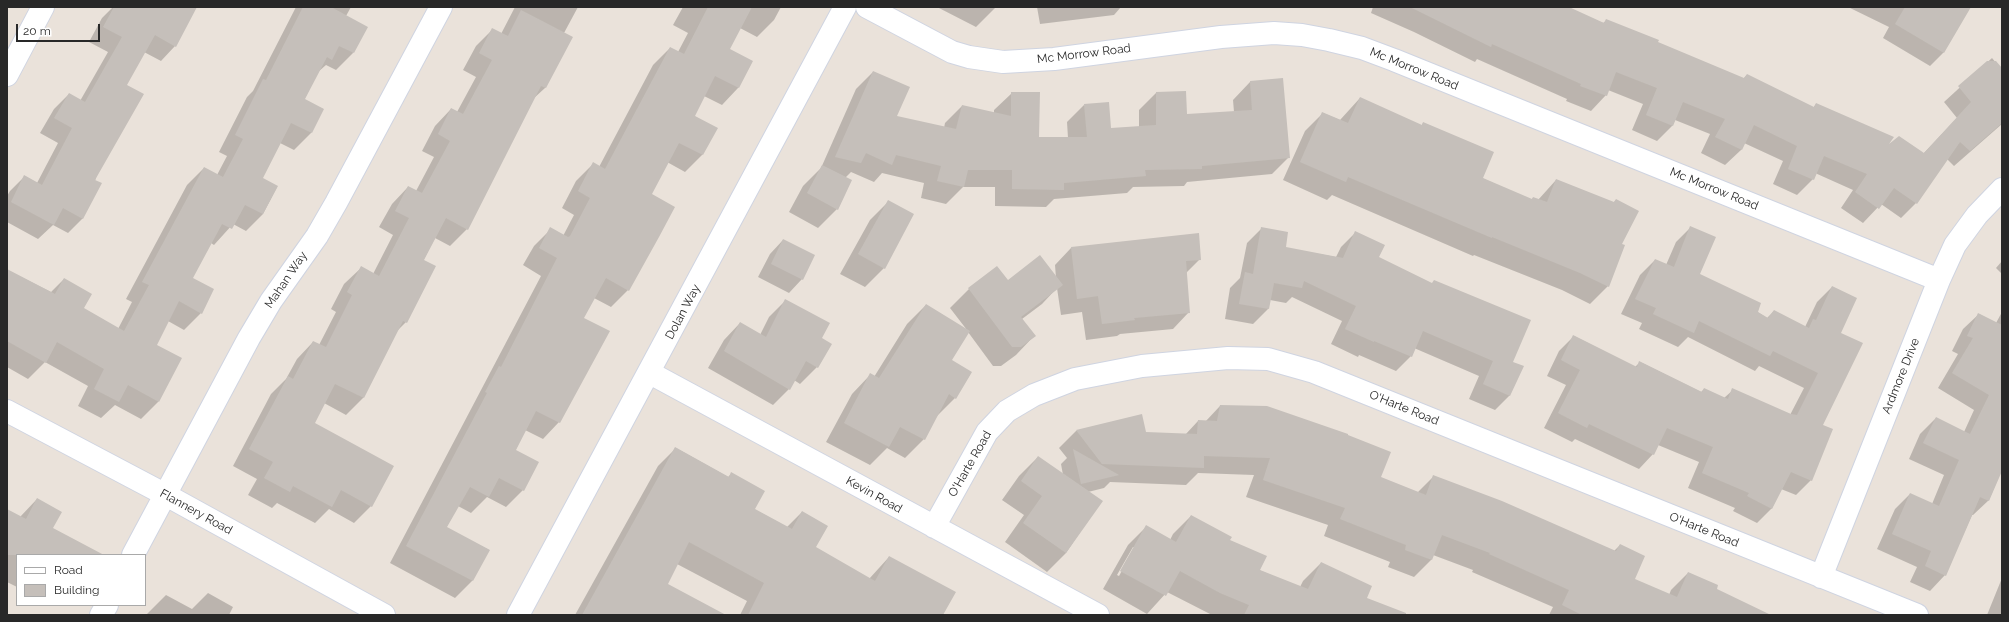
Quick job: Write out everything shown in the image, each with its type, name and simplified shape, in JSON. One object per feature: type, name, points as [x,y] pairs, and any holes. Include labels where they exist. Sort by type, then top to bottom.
[{"type":"street","points":[[7,75],[43,7]]},
{"type":"street","name":"Mahan Way","points":[[134,554],[249,338],[271,302],[317,236],[441,7]]},
{"type":"street","name":"Dolan Way","points":[[518,615],[650,373],[845,7]]},
{"type":"street","name":"Mc Morrow Road","points":[[867,7],[952,52],[986,61],[1003,62],[1054,59],[1221,36],[1274,33],[1329,40],[1362,48],[1939,280]]},
{"type":"street","name":"Ardmore Drive","points":[[1821,577],[1939,280],[1956,245],[1976,215],[2002,189]]},
{"type":"street","name":"O'Harte Road","points":[[934,527],[987,432],[1007,412],[1020,402],[1048,388],[1075,379],[1142,366],[1248,358],[1268,359],[1314,372],[1917,615]]},
{"type":"street","name":"Kevin Road","points":[[650,373],[1098,615]]},
{"type":"street","name":"Flannery Road","points":[[7,411],[166,495],[384,615]]},
{"type":"street","points":[[101,615],[106,606]]},
{"type":"building","points":[[114,7],[197,7],[176,47],[155,35],[127,85],[144,94],[95,180],[102,183],[83,219],[63,208],[54,225],[11,202],[24,175],[42,185],[72,128],[54,118],[69,93],[85,102],[122,37],[103,27]]},
{"type":"building","points":[[303,7],[331,7],[368,27],[354,53],[339,46],[332,60],[327,57],[305,99],[324,109],[312,133],[291,123],[263,178],[278,186],[263,214],[245,205],[232,229],[222,224],[193,278],[214,289],[202,314],[179,301],[157,345],[182,358],[159,402],[128,385],[119,402],[94,389],[104,369],[57,342],[46,363],[7,341],[7,269],[55,294],[64,278],[92,294],[84,308],[124,331],[149,285],[142,282],[204,167],[223,177],[243,139],[235,135],[263,79],[266,80]]},
{"type":"building","points":[[708,7],[752,7],[730,49],[753,61],[739,88],[715,76],[695,116],[718,128],[703,155],[679,143],[652,194],[675,207],[659,237],[629,291],[606,278],[584,318],[610,331],[560,423],[536,411],[516,450],[539,462],[524,491],[499,478],[489,497],[470,487],[447,527],[490,550],[473,581],[406,546],[487,393],[485,392],[499,366],[501,367],[557,258],[539,248],[550,227],[568,237],[570,236],[590,198],[578,191],[593,162],[605,169],[670,47],[684,54]]},
{"type":"building","points":[[1410,7],[1569,7],[1604,23],[1606,19],[1659,40],[1658,42],[1744,78],[1747,74],[1814,107],[1816,103],[1894,137],[1889,144],[1899,136],[1924,153],[1971,102],[1958,86],[1987,61],[1996,61],[2002,68],[2002,123],[1970,151],[1960,142],[1917,204],[1894,188],[1879,209],[1855,192],[1867,174],[1824,156],[1814,180],[1788,169],[1797,146],[1754,125],[1742,150],[1715,137],[1725,119],[1683,102],[1673,126],[1646,115],[1657,88],[1616,72],[1607,96],[1580,86],[1581,84],[1492,44],[1491,47]]},
{"type":"building","points":[[1905,7],[1971,7],[1944,53],[1895,24]]},
{"type":"building","points":[[521,10],[573,37],[546,88],[541,86],[468,230],[446,218],[424,260],[436,266],[407,323],[403,321],[364,398],[335,384],[315,423],[394,466],[372,507],[341,490],[332,507],[293,486],[290,492],[264,478],[273,462],[249,449],[288,376],[293,379],[313,341],[326,347],[352,295],[347,292],[361,266],[379,276],[409,218],[395,211],[408,186],[422,193],[450,141],[438,134],[451,108],[463,114],[492,60],[479,53],[492,28],[508,36]]},
{"type":"building","points":[[873,71],[910,87],[897,116],[956,129],[962,105],[1011,116],[1011,92],[1040,92],[1039,137],[1087,137],[1084,104],[1109,102],[1111,128],[1156,125],[1156,92],[1186,91],[1187,114],[1252,110],[1250,81],[1283,78],[1290,158],[1202,166],[1202,169],[1145,170],[1146,176],[1064,183],[1064,190],[1012,189],[1012,170],[968,170],[964,187],[937,181],[941,166],[896,155],[892,165],[866,153],[861,163],[835,157]]},
{"type":"building","points":[[1360,97],[1422,125],[1423,122],[1494,152],[1483,178],[1532,199],[1533,197],[1547,202],[1556,179],[1614,202],[1616,199],[1639,211],[1622,244],[1625,245],[1609,287],[1580,273],[1492,238],[1348,177],[1346,182],[1300,162],[1322,112],[1348,123]]},
{"type":"building","points":[[822,165],[852,180],[838,210],[807,193]]},
{"type":"building","points":[[888,200],[914,214],[885,269],[858,254]]},
{"type":"building","points":[[1690,226],[1716,237],[1700,274],[1761,303],[1758,312],[1768,318],[1774,310],[1809,328],[1813,319],[1816,320],[1832,286],[1857,298],[1841,333],[1863,343],[1823,425],[1833,429],[1812,481],[1791,472],[1772,509],[1747,496],[1749,493],[1702,473],[1713,447],[1667,428],[1654,455],[1589,424],[1587,428],[1558,413],[1580,370],[1561,360],[1573,335],[1637,367],[1639,361],[1702,392],[1704,388],[1728,399],[1732,388],[1791,414],[1797,415],[1818,373],[1773,351],[1770,356],[1699,321],[1694,333],[1653,314],[1656,308],[1635,299],[1655,259],[1674,267]]},
{"type":"building","points":[[1261,227],[1288,232],[1286,247],[1343,258],[1355,231],[1385,245],[1379,257],[1432,283],[1434,280],[1531,320],[1513,362],[1524,366],[1510,396],[1483,384],[1493,361],[1423,331],[1412,357],[1374,342],[1345,329],[1356,306],[1304,281],[1302,288],[1274,283],[1269,309],[1239,304],[1245,272],[1253,274]]},
{"type":"building","points":[[1199,233],[1201,260],[1186,261],[1190,313],[1134,318],[1135,320],[1102,324],[1098,296],[1077,299],[1071,247]]},
{"type":"building","points":[[783,239],[815,255],[803,280],[771,264]]},
{"type":"building","points":[[1040,255],[1063,285],[1021,317],[1036,336],[1021,347],[1012,347],[968,288],[997,266],[1008,280]]},
{"type":"building","points":[[785,299],[830,323],[822,338],[832,344],[818,368],[806,361],[790,390],[724,351],[740,322],[766,337]]},
{"type":"building","points":[[926,304],[970,331],[952,360],[972,372],[956,399],[949,394],[925,440],[900,427],[889,447],[844,423],[870,373],[879,378]]},
{"type":"building","points":[[1978,313],[2002,325],[2002,471],[1989,501],[1980,497],[1946,576],[1925,566],[1931,551],[1892,534],[1910,493],[1939,506],[1959,460],[1923,443],[1936,417],[1970,434],[1989,395],[1952,373],[1973,338],[1967,336]]},
{"type":"building","points":[[1220,405],[1267,406],[1348,434],[1391,452],[1381,477],[1426,495],[1433,475],[1502,501],[1616,551],[1620,544],[1645,556],[1635,579],[1677,597],[1688,572],[1718,585],[1717,589],[1771,615],[1582,615],[1562,605],[1569,590],[1489,554],[1490,553],[1442,535],[1432,560],[1405,550],[1406,545],[1340,519],[1345,508],[1263,480],[1270,458],[1204,456],[1204,468],[1102,464],[1076,430],[1142,414],[1146,432],[1197,434],[1198,420],[1217,421]]},
{"type":"building","points":[[675,447],[729,477],[731,472],[765,491],[755,509],[792,529],[802,511],[828,526],[816,547],[875,581],[889,556],[956,592],[943,615],[748,615],[764,583],[689,542],[668,584],[726,615],[582,615]]},
{"type":"building","points":[[1073,449],[1119,475],[1081,484]]},
{"type":"building","points":[[1038,456],[1103,501],[1066,553],[1023,523],[1042,496],[1021,481]]},
{"type":"building","points":[[37,498],[62,512],[53,528],[102,554],[7,555],[7,509],[26,519]]},
{"type":"building","points":[[1191,515],[1232,537],[1230,540],[1267,556],[1260,570],[1308,589],[1321,562],[1372,586],[1367,598],[1406,613],[1406,615],[1244,615],[1249,605],[1220,593],[1180,571],[1166,596],[1120,571],[1146,525],[1176,542]]}]
